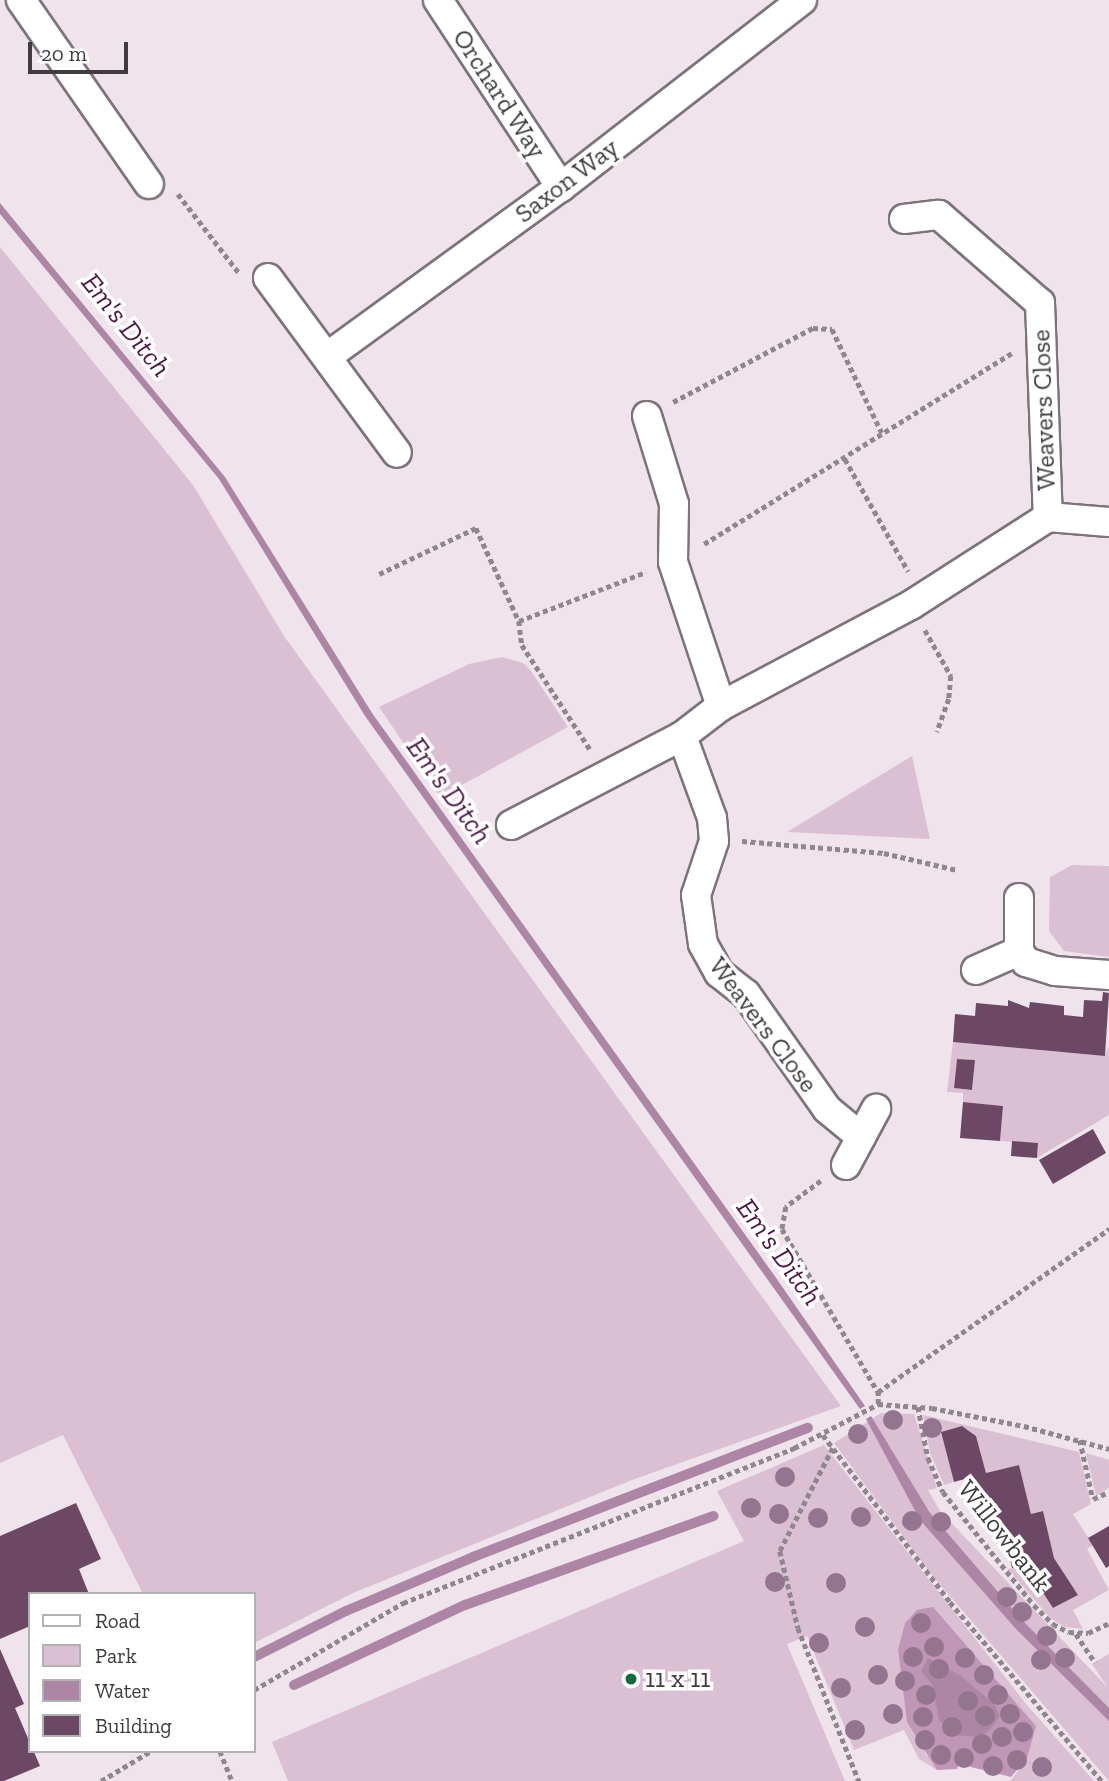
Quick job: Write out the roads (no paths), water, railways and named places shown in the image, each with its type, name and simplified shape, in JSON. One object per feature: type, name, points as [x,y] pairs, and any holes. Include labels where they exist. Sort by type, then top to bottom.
[{"type":"street","points":[[21,0],[149,184]]},
{"type":"street","name":"Orchard Way","points":[[438,0],[561,187]]},
{"type":"street","name":"Saxon Way","points":[[328,356],[561,187],[802,0]]},
{"type":"street","name":"Weavers Close","points":[[904,219],[939,215],[1040,303],[1048,517]]},
{"type":"street","points":[[268,278],[397,453]]},
{"type":"street","points":[[647,416],[674,505],[673,562],[721,706]]},
{"type":"street","name":"Weavers Close","points":[[511,825],[682,736],[721,706],[917,600],[1048,517],[1109,522]]},
{"type":"street","name":"Weavers Close","points":[[682,736],[712,818],[714,841],[696,895],[703,944],[719,973],[746,994],[827,1109],[861,1137]]},
{"type":"street","points":[[1019,898],[1019,951],[1032,966],[1109,975]]},
{"type":"street","points":[[975,970],[1019,951]]},
{"type":"street","points":[[846,1165],[876,1110]]},
{"type":"water","points":[[0,203],[225,477],[372,713],[865,1406],[860,1409],[365,716],[219,479],[0,214]]},
{"type":"water","points":[[871,1416],[930,1513],[1025,1623],[1109,1708],[1109,1721],[1016,1629],[920,1520],[866,1419]]},
{"type":"water","points":[[928,1658],[961,1676],[995,1705],[1000,1716],[989,1731],[979,1737],[955,1735],[939,1720],[932,1684],[921,1672]]},
{"type":"waterway","points":[[256,1656],[346,1611],[473,1557],[808,1428]]},
{"type":"waterway","points":[[294,1685],[465,1605],[714,1516]]},
{"type":"place","name":"11 x 11","points":[[631,1679]]},
{"type":"water label","name":"Em's Ditch","points":[[126,325]]},
{"type":"water label","name":"Em's Ditch","points":[[449,791]]},
{"type":"water label","name":"Em's Ditch","points":[[779,1252]]}]
